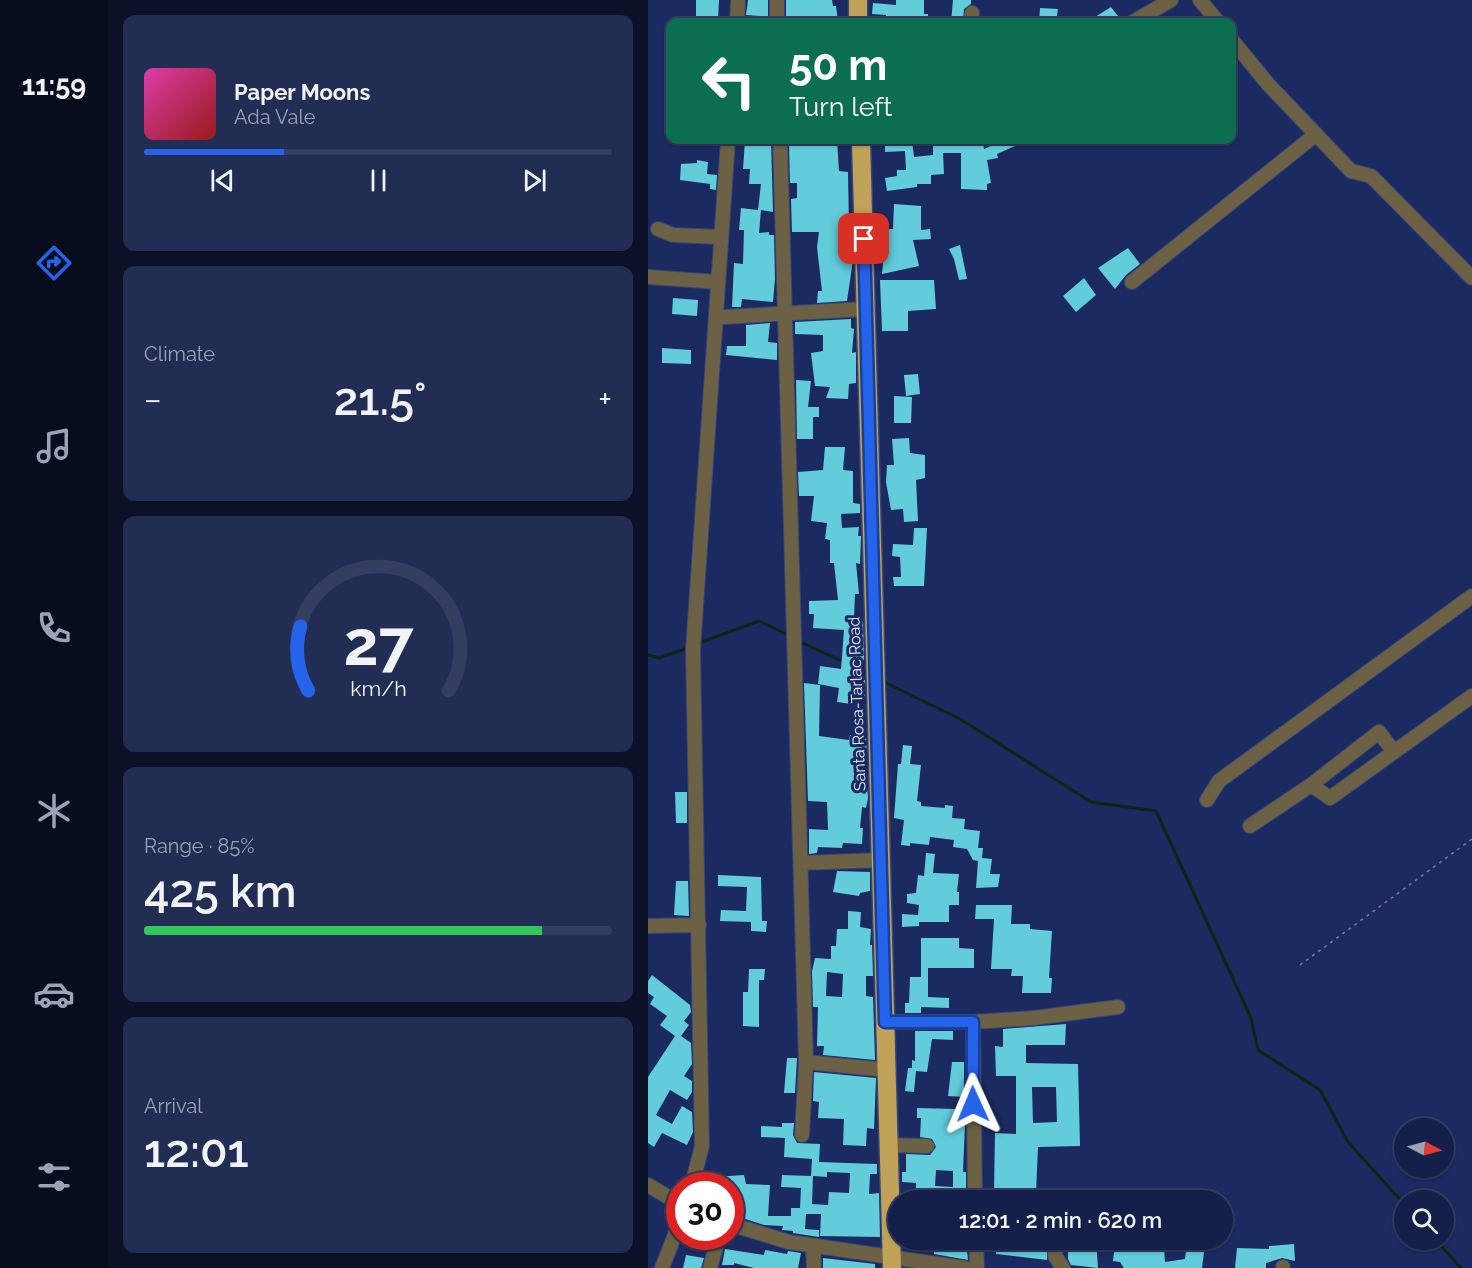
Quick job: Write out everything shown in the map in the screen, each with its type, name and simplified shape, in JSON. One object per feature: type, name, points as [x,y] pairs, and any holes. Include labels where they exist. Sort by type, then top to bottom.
[{"type":"highway","points":[[858,0],[858,18]]},
{"type":"highway","name":"Santa Rosa-Tarlac Road","points":[[861,144],[892,1264]]},
{"type":"street","points":[[736,18],[738,0]]},
{"type":"street","points":[[777,0],[777,18]]},
{"type":"street","points":[[1140,18],[1171,0]]},
{"type":"street","points":[[1200,0],[1215,18]]},
{"type":"street","points":[[1236,45],[1315,135],[1351,171],[1371,176],[1472,278]]},
{"type":"street","points":[[1132,282],[1315,135]]},
{"type":"street","points":[[695,1172],[702,1146],[693,650],[728,144]]},
{"type":"street","points":[[780,144],[787,315],[806,1062],[802,1135]]},
{"type":"street","points":[[658,229],[673,235],[721,237]]},
{"type":"street","points":[[648,277],[718,282]]},
{"type":"street","points":[[723,317],[865,309]]},
{"type":"street","points":[[1207,800],[1219,781],[1472,596]]},
{"type":"street","points":[[1311,785],[1330,798],[1472,696]]},
{"type":"street","points":[[1250,826],[1311,785],[1379,732],[1394,752]]},
{"type":"street","points":[[801,863],[881,860]]},
{"type":"street","points":[[648,926],[699,925]]},
{"type":"street","points":[[885,1022],[973,1022],[1034,1018],[1118,1007]]},
{"type":"street","points":[[973,1022],[975,1190]]},
{"type":"street","points":[[806,1062],[887,1070]]},
{"type":"street","points":[[889,1145],[927,1146]]},
{"type":"street","points":[[648,1185],[666,1196]]},
{"type":"street","points":[[744,1228],[892,1264],[965,1268]]},
{"type":"street","points":[[813,1246],[814,1268]]},
{"type":"street","points":[[662,1268],[669,1250]]},
{"type":"street","points":[[710,1268],[715,1250]]},
{"type":"street","points":[[976,1250],[977,1268]]},
{"type":"street","points":[[1055,1250],[1055,1256],[1064,1268]]},
{"type":"path","points":[[1300,965],[1472,839]]},
{"type":"building","points":[[696,0],[719,0],[718,18],[696,18]]},
{"type":"building","points":[[748,0],[768,0],[768,18],[746,15]]},
{"type":"building","points":[[786,0],[832,0],[833,6],[836,6],[838,18],[786,18]]},
{"type":"building","points":[[896,0],[924,0],[924,14],[928,14],[928,18],[886,18],[886,15],[872,14],[873,3],[896,5]]},
{"type":"building","points":[[953,0],[971,0],[971,4],[964,9],[963,18],[951,18]]},
{"type":"building","points":[[1111,7],[1118,16],[1115,18],[1093,18]]},
{"type":"building","points":[[1040,8],[1058,9],[1057,18],[1039,18]]},
{"type":"building","points":[[745,144],[771,144],[773,212],[761,210],[759,233],[769,232],[769,235],[774,235],[775,279],[773,302],[742,299],[741,307],[732,307],[734,263],[743,264],[744,230],[739,230],[741,208],[758,210],[761,184],[749,184],[750,169],[743,169]]},
{"type":"building","points":[[789,144],[837,144],[839,171],[848,172],[849,226],[841,226],[844,259],[853,260],[847,301],[817,303],[818,291],[822,291],[817,247],[819,232],[792,232],[791,199],[797,198],[797,183],[790,183]]},
{"type":"building","points":[[885,144],[912,144],[914,157],[933,155],[933,144],[983,144],[984,149],[995,144],[1014,144],[1015,146],[997,154],[998,158],[987,160],[991,183],[987,184],[987,190],[961,189],[961,153],[943,153],[944,174],[931,175],[931,184],[917,184],[917,187],[887,191],[885,178],[897,176],[897,170],[906,170],[905,151],[885,152]]},
{"type":"building","points":[[697,160],[708,162],[707,174],[717,175],[716,190],[710,189],[710,184],[680,180],[681,164],[697,163]]},
{"type":"building","points":[[894,204],[921,206],[921,230],[930,229],[931,239],[913,240],[919,266],[882,274],[886,229],[893,229]]},
{"type":"building","points":[[960,245],[967,279],[959,280],[949,249]]},
{"type":"building","points":[[1128,248],[1140,264],[1126,275],[1115,289],[1098,268]]},
{"type":"building","points":[[1084,278],[1096,295],[1076,312],[1063,296]]},
{"type":"building","points":[[880,280],[934,280],[936,309],[908,311],[908,331],[882,331]]},
{"type":"building","points":[[673,298],[698,300],[697,316],[672,314]]},
{"type":"building","points":[[851,319],[851,328],[854,329],[852,353],[856,352],[856,383],[849,384],[848,399],[826,398],[830,387],[815,386],[811,353],[823,351],[823,335],[795,334],[795,322]]},
{"type":"building","points":[[770,323],[768,342],[777,343],[777,360],[726,355],[727,346],[746,346],[746,325]]},
{"type":"building","points":[[662,348],[691,350],[691,364],[662,363]]},
{"type":"building","points":[[918,374],[920,394],[906,396],[904,375]]},
{"type":"building","points":[[796,380],[811,381],[808,407],[819,407],[819,417],[813,417],[813,439],[797,439]]},
{"type":"building","points":[[894,396],[912,397],[911,423],[894,423]]},
{"type":"building","points":[[909,438],[910,453],[925,455],[925,478],[916,480],[918,521],[904,522],[903,509],[891,510],[886,482],[887,465],[894,465],[892,439]]},
{"type":"building","points":[[825,447],[845,447],[843,470],[853,471],[853,503],[860,504],[860,513],[841,514],[842,528],[859,527],[858,536],[861,536],[860,564],[856,563],[859,594],[855,594],[854,619],[863,621],[864,665],[856,665],[854,681],[865,680],[865,700],[852,700],[851,704],[837,702],[839,688],[818,684],[820,666],[841,669],[844,630],[813,628],[814,614],[809,614],[809,601],[838,600],[834,563],[830,563],[830,540],[825,539],[827,523],[811,521],[814,496],[799,496],[798,472],[823,470]]},
{"type":"building","points":[[914,528],[927,528],[924,586],[894,586],[893,577],[901,577],[900,557],[892,556],[893,544],[913,545]]},
{"type":"building","points":[[804,683],[820,685],[819,736],[849,740],[850,735],[866,736],[867,759],[862,759],[859,780],[867,780],[868,798],[866,808],[862,807],[860,828],[863,828],[862,844],[843,843],[842,848],[818,847],[817,853],[809,854],[809,829],[828,830],[827,802],[808,801]]},
{"type":"building","points":[[903,745],[912,746],[910,764],[921,765],[917,801],[921,802],[921,806],[945,808],[945,805],[953,806],[952,818],[965,819],[964,829],[980,831],[978,848],[983,848],[982,858],[992,859],[990,874],[1000,874],[998,887],[976,888],[978,861],[973,860],[967,849],[953,847],[954,840],[930,837],[929,845],[910,843],[910,846],[901,845],[904,820],[894,818],[898,764],[901,764]]},
{"type":"building","points":[[675,792],[687,792],[687,823],[676,823]]},
{"type":"building","points":[[926,853],[935,854],[933,873],[959,874],[957,892],[959,892],[959,905],[949,905],[949,922],[919,922],[919,926],[902,927],[902,914],[918,915],[919,905],[907,903],[907,894],[916,893],[918,875],[924,876]]},
{"type":"building","points":[[837,871],[870,872],[870,891],[860,893],[859,896],[833,892]]},
{"type":"building","points":[[718,875],[761,877],[762,921],[767,921],[766,932],[751,931],[751,922],[720,921],[721,910],[746,911],[747,887],[718,886]]},
{"type":"building","points":[[676,881],[688,881],[689,916],[674,915]]},
{"type":"building","points":[[976,905],[1012,905],[1011,924],[1030,924],[1030,929],[1052,931],[1049,978],[1052,978],[1051,993],[1022,993],[1023,976],[1011,976],[1012,969],[991,969],[994,919],[975,919]]},
{"type":"building","points":[[848,911],[861,912],[860,927],[871,929],[873,976],[866,976],[866,996],[873,997],[875,1060],[823,1055],[824,1046],[817,1046],[818,1007],[813,1007],[812,971],[815,958],[831,959],[831,946],[836,946],[837,929],[848,929]],"holes":[[[827,972],[843,974],[842,997],[826,996]]]},
{"type":"building","points":[[921,938],[959,938],[959,948],[974,949],[974,968],[928,968],[928,997],[949,998],[949,1008],[921,1007],[921,1013],[905,1013],[905,1003],[909,1003],[910,977],[921,977]]},
{"type":"building","points":[[749,969],[765,969],[764,980],[759,980],[759,1027],[743,1026],[743,992],[748,992]]},
{"type":"building","points":[[652,975],[690,1005],[691,1012],[684,1021],[689,1025],[681,1036],[691,1043],[692,1064],[684,1076],[692,1081],[692,1092],[687,1100],[670,1090],[656,1115],[672,1124],[682,1106],[692,1112],[693,1132],[687,1145],[662,1133],[654,1147],[648,1143],[648,1077],[675,1036],[660,1025],[667,1016],[650,1004],[654,997],[648,993],[648,981]]},
{"type":"building","points":[[1066,1024],[1065,1045],[1026,1045],[1026,1063],[1078,1064],[1080,1146],[1038,1147],[1036,1190],[994,1190],[995,1133],[1016,1134],[1016,1076],[996,1076],[995,1046],[1003,1047],[1003,1029]],"holes":[[[1032,1087],[1056,1087],[1057,1122],[1033,1123]]]},
{"type":"building","points":[[915,1031],[953,1031],[953,1040],[932,1039],[927,1072],[916,1071],[914,1092],[905,1091],[908,1068],[912,1068],[912,1060],[915,1061]]},
{"type":"building","points":[[787,1058],[797,1058],[795,1093],[784,1093]]},
{"type":"building","points":[[952,1062],[964,1062],[964,1097],[948,1096]]},
{"type":"building","points":[[814,1072],[876,1078],[874,1129],[867,1128],[866,1146],[843,1145],[844,1119],[818,1118],[819,1102],[813,1101]]},
{"type":"building","points":[[917,1108],[957,1109],[957,1124],[965,1124],[963,1172],[966,1172],[966,1190],[916,1190],[916,1183],[902,1182],[902,1172],[906,1172],[906,1154],[930,1155],[936,1147],[932,1139],[920,1137],[921,1118],[917,1118]],"holes":[[[936,1170],[953,1171],[953,1187],[935,1186]]]},
{"type":"building","points":[[782,1123],[794,1123],[793,1135],[797,1143],[820,1144],[819,1162],[877,1164],[877,1174],[870,1174],[869,1194],[879,1193],[880,1237],[820,1236],[821,1214],[806,1214],[805,1229],[819,1230],[819,1237],[793,1233],[793,1231],[782,1230],[783,1226],[764,1225],[744,1219],[744,1175],[746,1184],[770,1185],[768,1216],[791,1216],[791,1208],[800,1208],[801,1188],[781,1187],[782,1175],[811,1176],[812,1159],[784,1157],[785,1138],[761,1137],[761,1126],[782,1127]],"holes":[[[827,1172],[850,1173],[849,1193],[829,1192],[828,1205],[812,1204],[813,1176],[827,1177]]]},
{"type":"building","points":[[1294,1244],[1295,1261],[1282,1258],[1266,1263],[1266,1268],[1235,1268],[1237,1248],[1269,1249],[1269,1246]]},
{"type":"building","points":[[725,1250],[764,1255],[765,1250],[787,1254],[788,1251],[801,1253],[798,1268],[754,1268],[734,1263],[734,1265],[722,1265]]},
{"type":"building","points":[[934,1250],[963,1250],[967,1251],[968,1260],[934,1254]]},
{"type":"building","points":[[997,1250],[1047,1250],[1047,1260],[996,1254]]},
{"type":"building","points":[[1068,1250],[1097,1250],[1098,1268],[1071,1265]]},
{"type":"building","points":[[1114,1250],[1164,1250],[1165,1262],[1185,1259],[1186,1250],[1204,1252],[1202,1268],[1124,1268],[1120,1262],[1113,1261]]},
{"type":"building","points":[[686,1255],[704,1258],[701,1268],[683,1268]]},
{"type":"building","points":[[823,1258],[875,1264],[875,1268],[823,1268]]},
{"type":"waterway","points":[[699,643],[759,621],[790,636]]},
{"type":"waterway","points":[[798,641],[844,662]]},
{"type":"waterway","points":[[648,655],[659,658],[690,647]]},
{"type":"waterway","points":[[852,667],[868,674]]},
{"type":"waterway","points":[[882,681],[960,719],[1091,802],[1156,811],[1251,1018],[1258,1050],[1320,1090],[1348,1142],[1394,1193]]},
{"type":"waterway","points":[[1445,1250],[1461,1268]]},
{"type":"route","points":[[864,239],[885,1022],[973,1022],[971,1042],[973,1104]]}]
